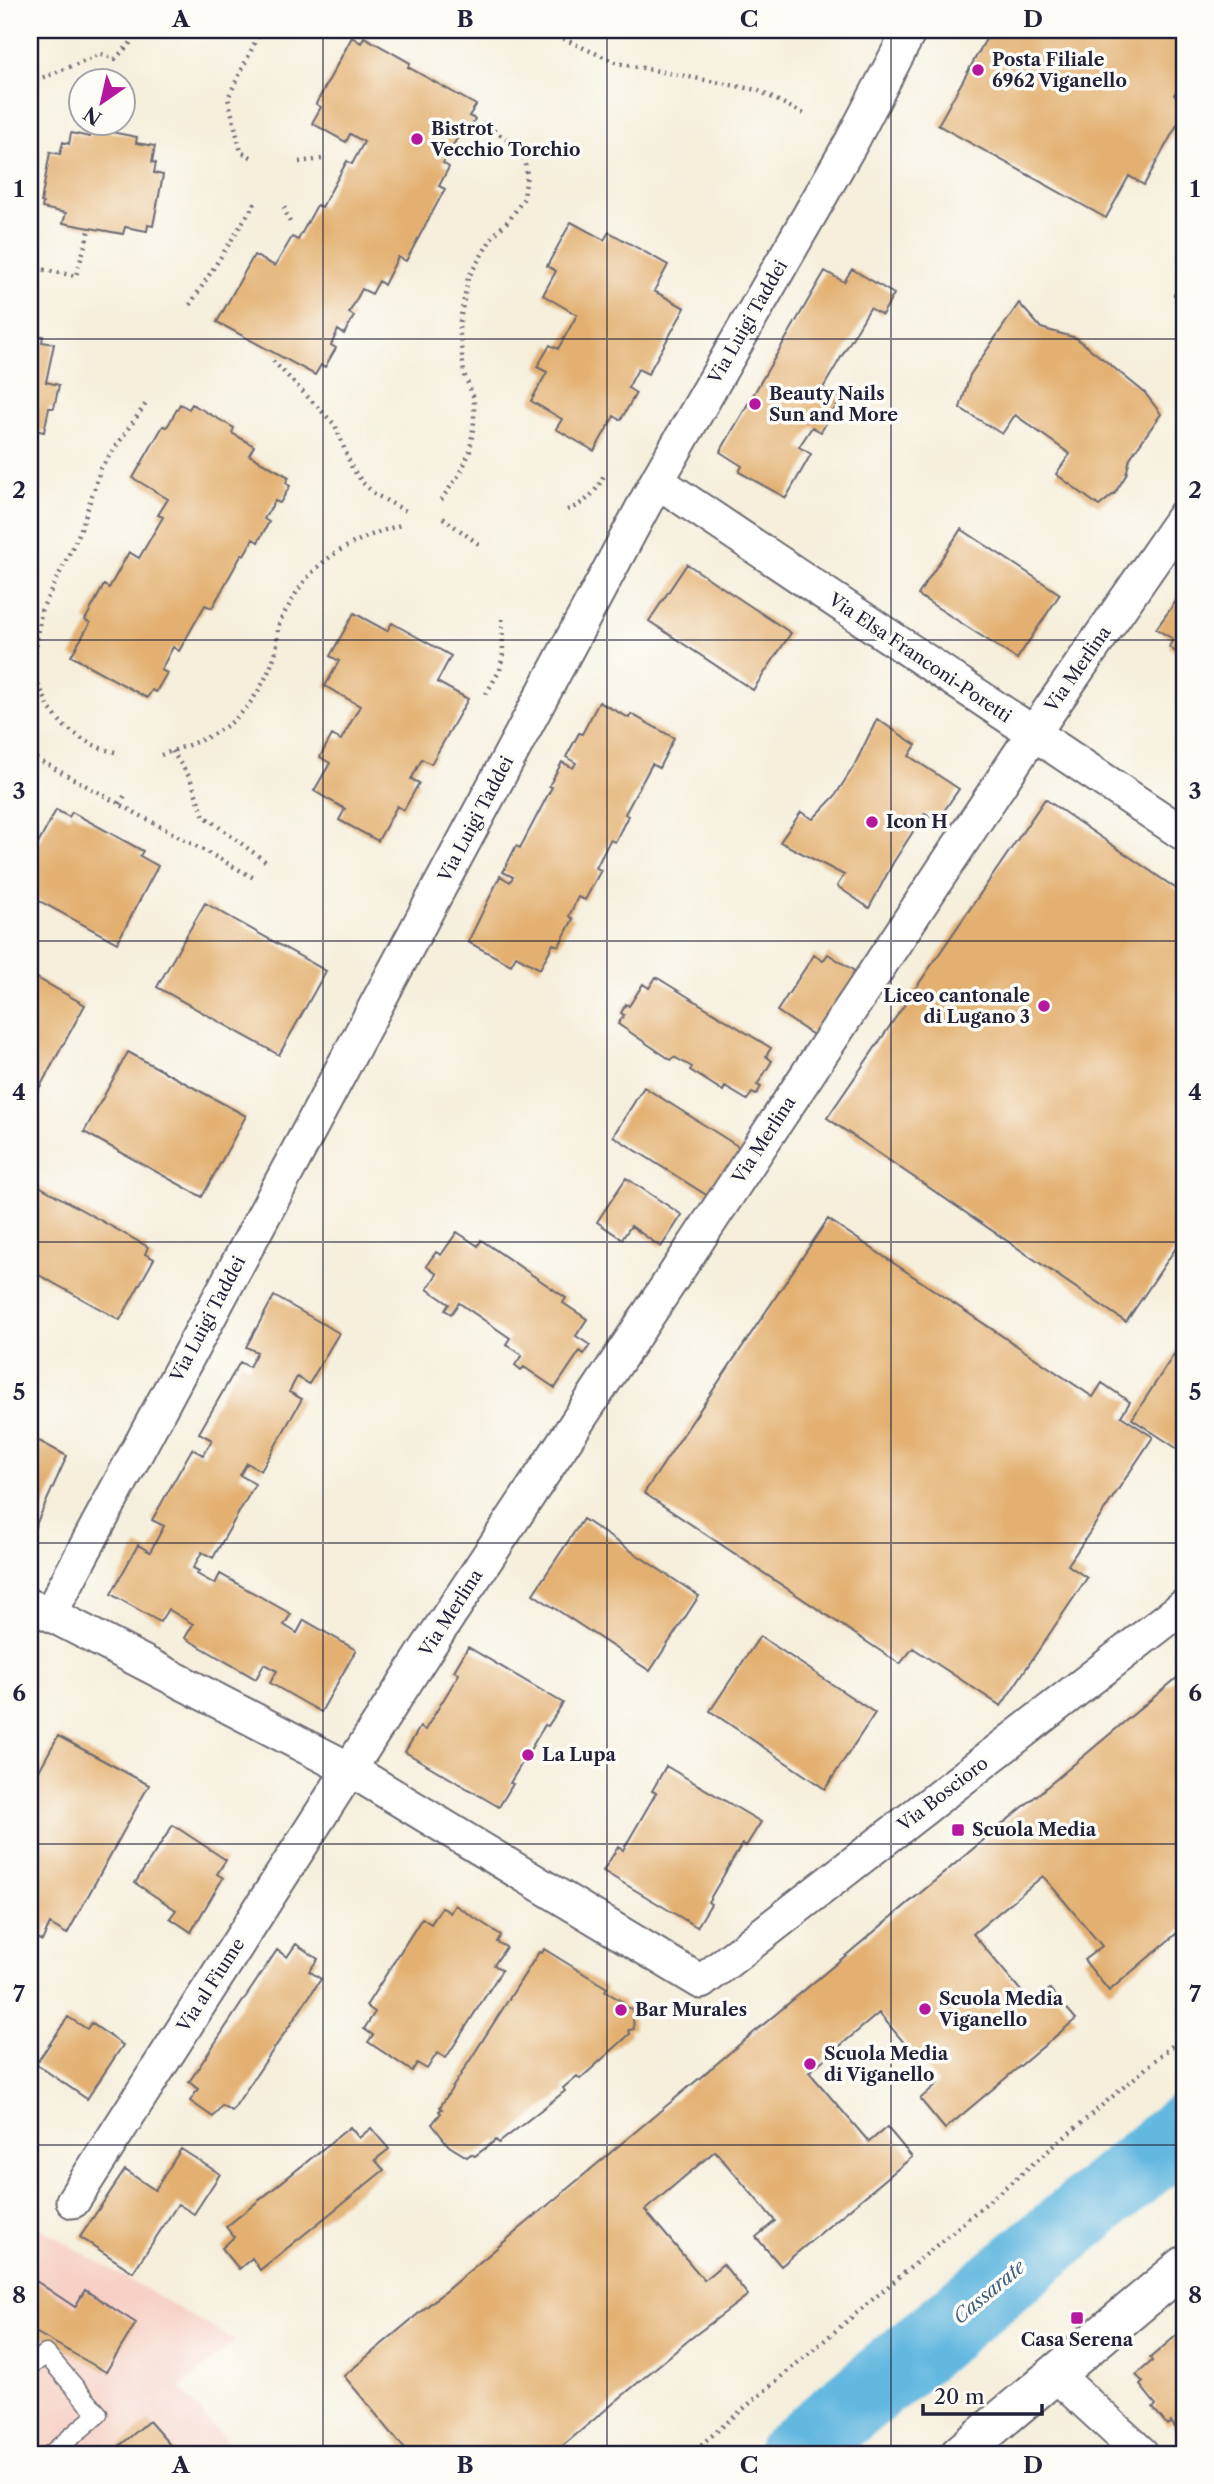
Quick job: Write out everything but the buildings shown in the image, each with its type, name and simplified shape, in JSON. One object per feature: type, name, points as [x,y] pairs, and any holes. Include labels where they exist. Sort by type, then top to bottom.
[{"type":"main road","points":[[960,2454],[1184,2266]]},
{"type":"street","name":"Via Luigi Taddei","points":[[40,1610],[657,481],[852,141],[911,30]]},
{"type":"street","name":"Via Elsa Franconi-Poretti","points":[[657,481],[1184,834]]},
{"type":"street","name":"Via Merlina","points":[[349,1769],[1033,734],[1184,516]]},
{"type":"street","name":"Via Boscioro","points":[[349,1769],[701,1982],[1184,1606]]},
{"type":"street","points":[[40,1610],[349,1769]]},
{"type":"street","name":"Via al Fiume","points":[[73,2201],[349,1769]]},
{"type":"street","points":[[1055,2374],[1142,2454]]},
{"type":"lane","points":[[30,2366],[46,2354],[98,2414],[51,2454]]},
{"type":"path","points":[[30,83],[101,54],[115,59],[143,30]]},
{"type":"path","points":[[251,157],[241,152],[228,98],[261,30]]},
{"type":"path","points":[[544,30],[617,64],[757,90],[806,115]]},
{"type":"path","points":[[441,500],[461,472],[470,451],[474,422],[474,398],[464,374],[459,326],[468,278],[493,236],[510,219],[524,198],[527,174],[522,150],[483,123]]},
{"type":"path","points":[[299,162],[322,159]]},
{"type":"path","points":[[190,305],[257,200]]},
{"type":"path","points":[[284,207],[291,225]]},
{"type":"path","points":[[30,267],[76,276],[90,228]]},
{"type":"path","points":[[273,361],[335,425],[352,468],[363,483],[376,495],[406,511]]},
{"type":"path","points":[[115,752],[85,741],[64,726],[49,708],[33,671],[41,611],[80,532],[101,468],[147,402]]},
{"type":"path","points":[[567,510],[583,504],[597,489],[604,475]]},
{"type":"path","points":[[443,518],[480,544]]},
{"type":"path","points":[[161,755],[209,737],[234,720],[253,699],[267,676],[276,652],[279,625],[295,594],[315,569],[332,553],[355,541],[404,524]]},
{"type":"path","points":[[486,694],[500,670],[503,653],[502,616]]},
{"type":"path","points":[[172,751],[190,778],[204,816],[265,861]]},
{"type":"path","points":[[30,755],[256,879]]},
{"type":"path","points":[[120,804],[126,793]]},
{"type":"path","points":[[690,2454],[1184,2036]]},
{"type":"shaded area","points":[[36,2226],[235,2341],[180,2388],[237,2454],[30,2454],[30,2236]]},
{"type":"waterway","name":"Cassarate","points":[[793,2454],[1184,2130]]},
{"type":"place","name":"Posta Filiale 6962 Viganello","points":[[978,70]]},
{"type":"place","name":"Bistrot Vecchio Torchio","points":[[417,139]]},
{"type":"place","name":"Beauty Nails Sun and More","points":[[755,404]]},
{"type":"place","name":"Icon H","points":[[872,822]]},
{"type":"place","name":"Liceo cantonale di Lugano 3","points":[[1044,1006]]},
{"type":"place","name":"La Lupa","points":[[528,1755]]},
{"type":"place","name":"Scuola Media","points":[[958,1830]]},
{"type":"place","name":"Scuola Media Viganello","points":[[925,2009]]},
{"type":"place","name":"Bar Murales","points":[[621,2010]]},
{"type":"place","name":"Scuola Media di Viganello","points":[[810,2064]]},
{"type":"place","name":"Casa Serena","points":[[1077,2318]]}]
